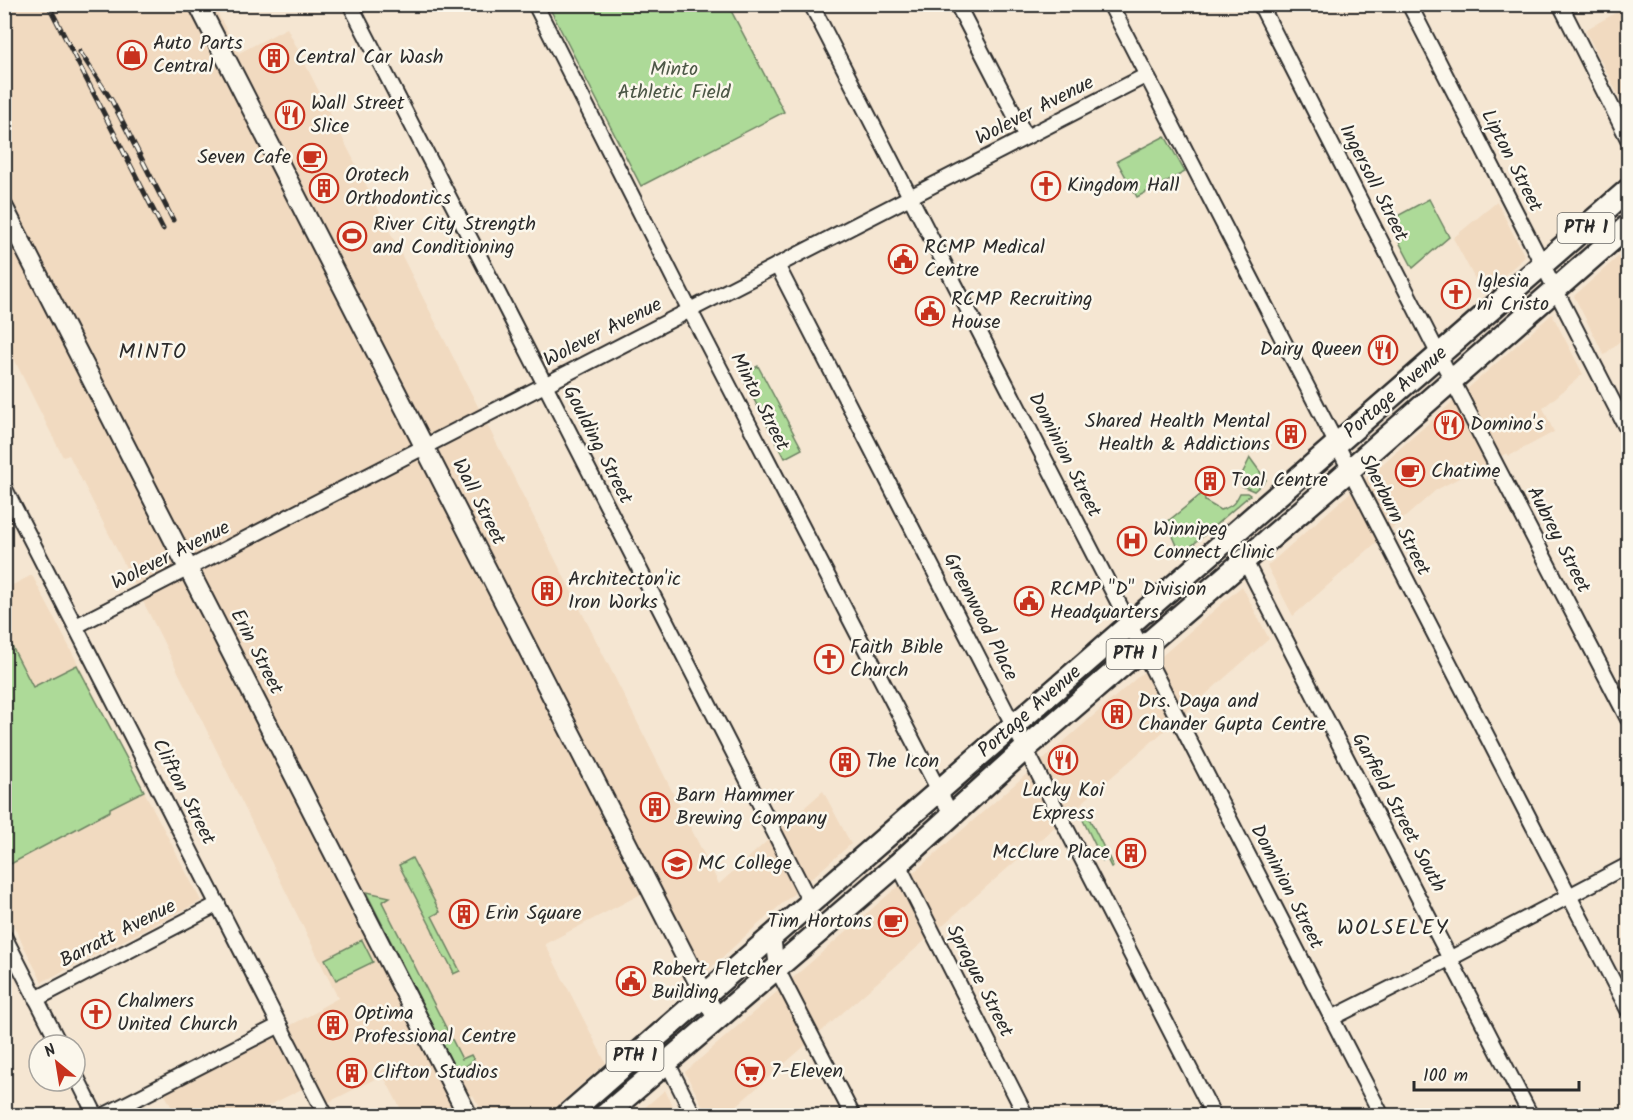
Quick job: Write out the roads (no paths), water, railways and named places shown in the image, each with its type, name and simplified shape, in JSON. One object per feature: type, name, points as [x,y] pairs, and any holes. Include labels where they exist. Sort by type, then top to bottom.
[{"type":"highway","name":"Portage Avenue","points":[[566,1116],[1629,190]]},
{"type":"highway","name":"Portage Avenue","points":[[604,1116],[898,864],[1026,748],[1349,471],[1629,226]]},
{"type":"main road","name":"Wall Street","points":[[198,4],[717,1019]]},
{"type":"main road","name":"Erin Street","points":[[4,208],[468,1116]]},
{"type":"street","name":"Goulding Street","points":[[350,4],[810,902]]},
{"type":"street","name":"Minto Street","points":[[535,4],[690,310],[952,816]]},
{"type":"street","name":"Dominion Street","points":[[811,4],[1382,1116]]},
{"type":"street","points":[[957,4],[1026,137]]},
{"type":"street","name":"Sherburn Street","points":[[1110,4],[1336,446],[1629,1010]]},
{"type":"street","name":"Ingersoll Street","points":[[1260,4],[1452,380]]},
{"type":"street","name":"Lipton Street","points":[[1409,4],[1629,431]]},
{"type":"street","points":[[1560,4],[1629,138]]},
{"type":"street","name":"Wolever Avenue","points":[[76,626],[1147,75]]},
{"type":"street","name":"Greenwood Place","points":[[777,265],[1214,1116]]},
{"type":"street","name":"Aubrey Street","points":[[1452,380],[1629,718]]},
{"type":"street","name":"Clifton Street","points":[[4,487],[326,1116]]},
{"type":"street","name":"Garfield Street South","points":[[1245,561],[1532,1116]]},
{"type":"street","name":"Sprague Street","points":[[898,864],[1026,1116]]},
{"type":"street","points":[[1332,1018],[1629,865]]},
{"type":"street","name":"Barratt Avenue","points":[[36,999],[218,904]]},
{"type":"street","points":[[773,935],[777,969],[853,1116]]},
{"type":"street","points":[[4,936],[54,1033]]},
{"type":"street","points":[[103,1116],[280,1025]]},
{"type":"street","points":[[667,1062],[694,1116]]},
{"type":"street","points":[[84,1093],[96,1116]]},
{"type":"railway","points":[[48,4],[163,229]]},
{"type":"railway","points":[[80,52],[112,101],[173,220]]},
{"type":"place","name":"Auto Parts Central","points":[[132,55]]},
{"type":"place","name":"Central Car Wash","points":[[274,58]]},
{"type":"place","name":"Wall Street Slice","points":[[290,115]]},
{"type":"place","name":"Seven Cafe","points":[[312,158]]},
{"type":"place","name":"Kingdom Hall","points":[[1046,186]]},
{"type":"place","name":"Orotech Orthodontics","points":[[324,188]]},
{"type":"place","name":"River City Strength and Conditioning","points":[[352,236]]},
{"type":"place","name":"RCMP Medical Centre","points":[[903,259]]},
{"type":"place","name":"Iglesia ni Cristo","points":[[1456,294]]},
{"type":"place","name":"RCMP Recruiting House","points":[[930,311]]},
{"type":"place","name":"Dairy Queen","points":[[1383,350]]},
{"type":"place","name":"Domino's","points":[[1449,425]]},
{"type":"place","name":"Shared Health Mental Health & Addictions","points":[[1291,434]]},
{"type":"place","name":"Chatime","points":[[1410,472]]},
{"type":"place","name":"Toal Centre","points":[[1210,481]]},
{"type":"place","name":"Winnipeg Connect Clinic","points":[[1132,541]]},
{"type":"place","name":"Architecton'ic Iron Works","points":[[547,591]]},
{"type":"place","name":"RCMP \"D\" Division Headquarters","points":[[1029,601]]},
{"type":"place","name":"Faith Bible Church","points":[[829,659]]},
{"type":"place","name":"Drs. Daya and Chander Gupta Centre","points":[[1117,714]]},
{"type":"place","name":"Lucky Koi Express","points":[[1063,760]]},
{"type":"place","name":"The Icon","points":[[845,762]]},
{"type":"place","name":"Barn Hammer Brewing Company","points":[[655,807]]},
{"type":"place","name":"McClure Place","points":[[1131,853]]},
{"type":"place","name":"MC College","points":[[677,864]]},
{"type":"place","name":"Erin Square","points":[[464,914]]},
{"type":"place","name":"Tim Hortons","points":[[893,922]]},
{"type":"place","name":"Robert Fletcher Building","points":[[631,981]]},
{"type":"place","name":"Chalmers United Church","points":[[96,1014]]},
{"type":"place","name":"Optima Professional Centre","points":[[333,1025]]},
{"type":"place","name":"7-Eleven","points":[[750,1072]]},
{"type":"place","name":"Clifton Studios","points":[[352,1073]]},
{"type":"district","name":"MINTO","points":[[153,352]]},
{"type":"district","name":"WOLSELEY","points":[[1393,928]]},
{"type":"park label","name":"Minto Athletic Field","points":[[674,82]]}]
